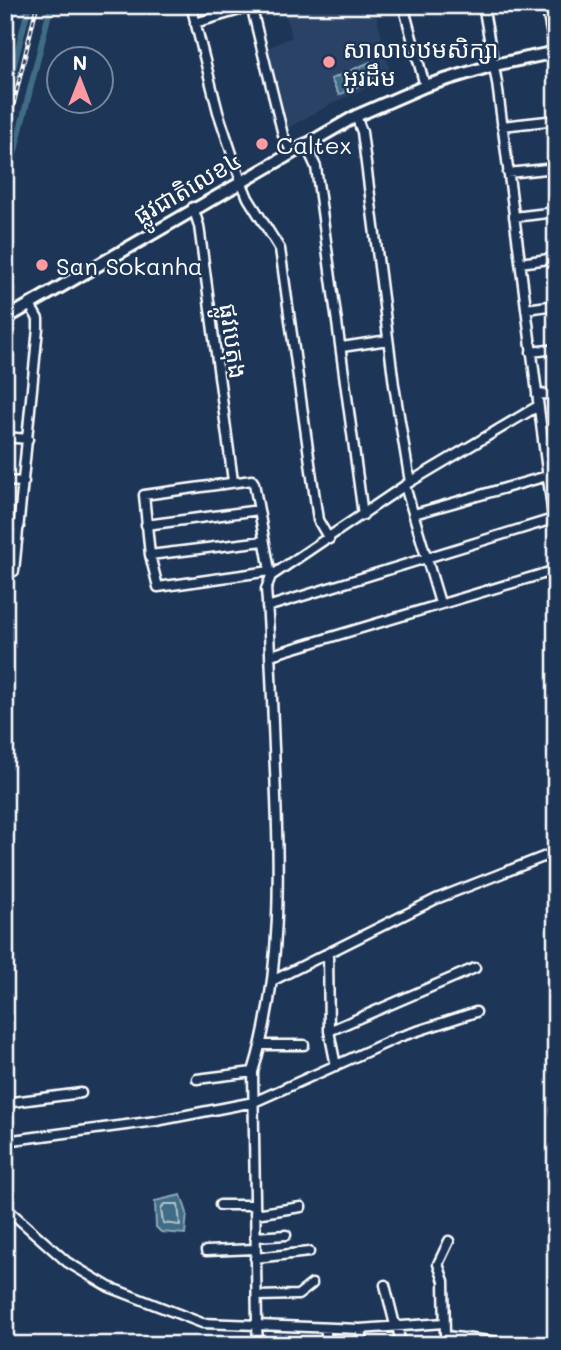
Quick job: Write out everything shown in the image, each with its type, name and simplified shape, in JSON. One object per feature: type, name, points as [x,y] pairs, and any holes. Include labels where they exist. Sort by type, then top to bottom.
[{"type":"highway","name":"ផ្លូវជាតិលេខ៤","points":[[5,319],[193,207],[356,116],[425,86],[494,65],[555,52]]},
{"type":"street","points":[[191,5],[218,112],[241,181],[280,249],[318,520],[329,539]]},
{"type":"street","points":[[403,5],[425,86]]},
{"type":"street","points":[[483,5],[494,65],[547,476],[552,486],[556,540]]},
{"type":"street","points":[[546,5],[555,52]]},
{"type":"street","points":[[195,23],[253,6],[283,135],[291,151]]},
{"type":"street","points":[[356,116],[362,132],[407,484],[440,603]]},
{"type":"street","points":[[502,126],[556,120]]},
{"type":"street","points":[[305,143],[316,167],[363,514]]},
{"type":"street","points":[[508,173],[556,168]]},
{"type":"street","name":"ផ្លូវបេតុង","points":[[193,207],[199,226],[233,481]]},
{"type":"street","points":[[514,217],[556,212]]},
{"type":"street","points":[[520,263],[556,258]]},
{"type":"street","points":[[5,570],[15,571],[24,482],[38,328],[38,319],[30,305]]},
{"type":"street","points":[[526,309],[556,305]]},
{"type":"street","points":[[342,347],[388,340]]},
{"type":"street","points":[[531,352],[556,349]]},
{"type":"street","points":[[537,395],[556,393]]},
{"type":"street","points":[[258,1345],[253,1072],[274,980],[279,895],[271,655],[266,589],[270,574],[252,480],[144,495],[150,555],[156,582],[161,588],[270,574],[329,539],[407,484],[538,406]]},
{"type":"street","points":[[5,437],[28,439]]},
{"type":"street","points":[[543,441],[556,440]]},
{"type":"street","points":[[414,514],[547,476]]},
{"type":"street","points":[[5,481],[24,482]]},
{"type":"street","points":[[146,525],[259,510]]},
{"type":"street","points":[[267,607],[553,519]]},
{"type":"street","points":[[5,526],[19,527]]},
{"type":"street","points":[[150,555],[264,541]]},
{"type":"street","points":[[271,655],[556,570]]},
{"type":"street","points":[[274,980],[436,899],[556,852]]},
{"type":"street","points":[[328,953],[329,1031],[336,1066]]},
{"type":"street","points":[[329,1031],[475,968]]},
{"type":"street","points":[[5,1141],[156,1121],[254,1102],[399,1037],[476,1012]]},
{"type":"street","points":[[261,1045],[304,1045]]},
{"type":"street","points":[[197,1079],[253,1072]]},
{"type":"street","points":[[5,1102],[82,1093]]},
{"type":"street","points":[[220,1205],[255,1210],[301,1207]]},
{"type":"street","points":[[5,1207],[66,1262],[109,1287],[202,1323],[360,1329],[444,1322]]},
{"type":"street","points":[[255,1237],[286,1235]]},
{"type":"street","points":[[449,1241],[438,1264],[444,1281],[445,1340],[528,1345]]},
{"type":"street","points":[[206,1251],[309,1252]]},
{"type":"street","points":[[257,1296],[298,1295],[312,1284]]},
{"type":"street","points":[[385,1284],[401,1345]]},
{"type":"street","points":[[325,1328],[328,1345]]},
{"type":"street","points":[[360,1329],[364,1345]]},
{"type":"shaded area","name":"សាលាបឋមសិក្សា អូរដឹម","points":[[283,5],[374,5],[391,77],[331,104],[286,129],[267,48],[292,37]]},
{"type":"water","points":[[370,62],[377,77],[339,95],[331,79]]},
{"type":"water","points":[[181,1195],[187,1213],[185,1234],[161,1232],[156,1227],[155,1201]]},
{"type":"waterway","points":[[5,101],[29,5]]},
{"type":"waterway","points":[[5,191],[51,5]]},
{"type":"railway","points":[[5,140],[37,5]]},
{"type":"place","name":"សាលាបឋមសិក្សា អូរដឹម","points":[[329,62]]},
{"type":"place","name":"Caltex","points":[[262,144]]},
{"type":"place","name":"San Sokanha","points":[[42,265]]}]
